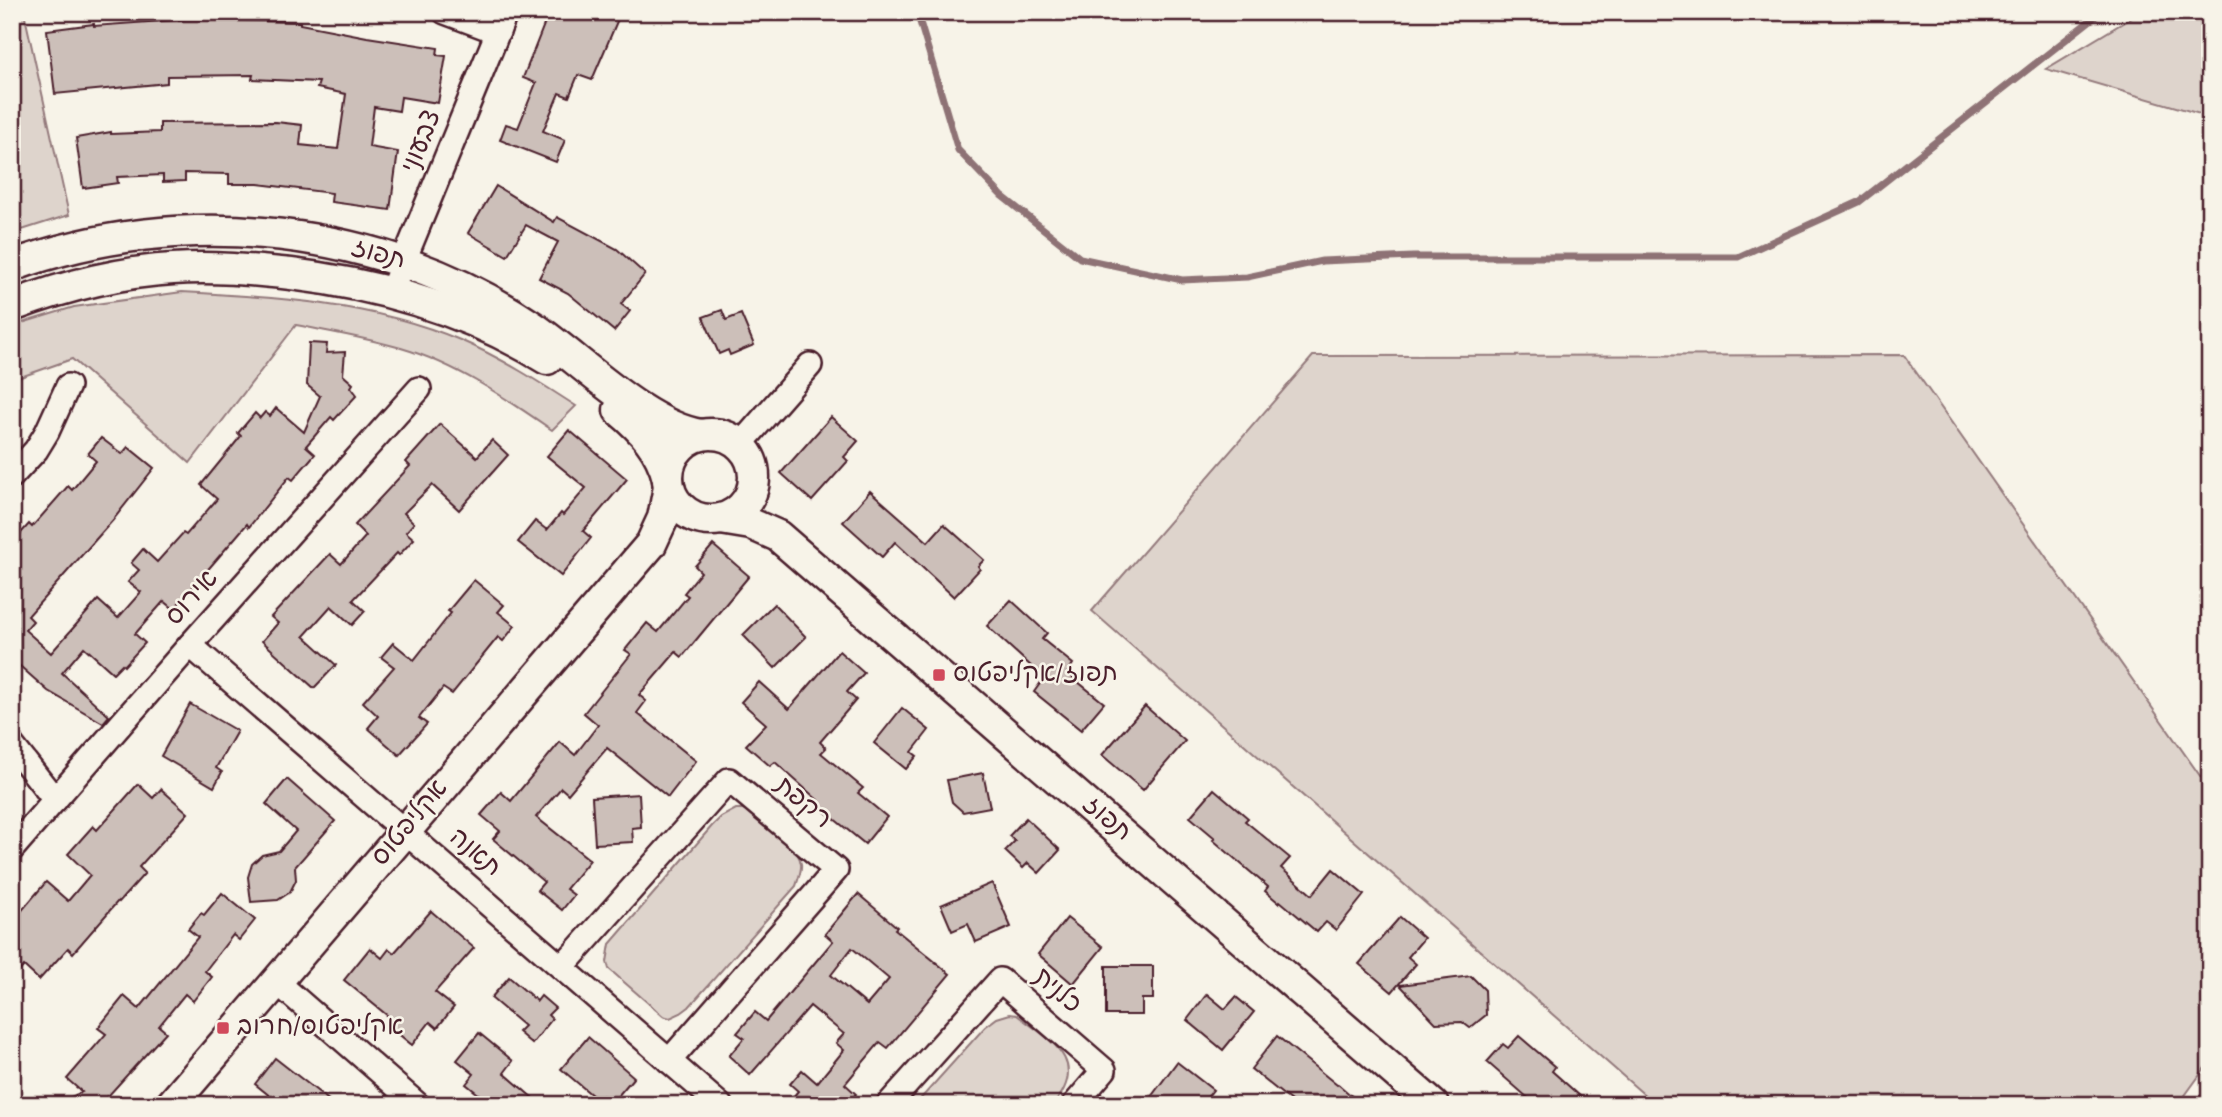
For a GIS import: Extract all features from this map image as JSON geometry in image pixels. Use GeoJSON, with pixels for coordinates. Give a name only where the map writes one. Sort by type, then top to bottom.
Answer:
{"type":"FeatureCollection","features":[{"type":"Feature","properties":{"kind":"street"},"geometry":{"type":"LineString","coordinates":[[444,12],[502,22]]}},
{"type":"Feature","properties":{"kind":"street","name":"צבעוני"},"geometry":{"type":"LineString","coordinates":[[391,292],[502,22]]}},
{"type":"Feature","properties":{"kind":"street","name":"תפוז"},"geometry":{"type":"LineString","coordinates":[[12,266],[70,248],[119,238],[218,230],[268,234],[374,253],[449,279],[489,300],[542,334],[639,409],[672,427],[701,435]]}},
{"type":"Feature","properties":{"kind":"street","name":"תפוז"},"geometry":{"type":"LineString","coordinates":[[12,306],[79,285],[172,269],[265,271],[334,279],[391,292],[486,326],[566,370],[640,428],[659,455],[668,483]]}},
{"type":"Feature","properties":{"kind":"street"},"geometry":{"type":"LineString","coordinates":[[740,445],[810,365]]}},
{"type":"Feature","properties":{"kind":"street"},"geometry":{"type":"LineString","coordinates":[[12,476],[36,450],[68,386]]}},
{"type":"Feature","properties":{"kind":"street","name":"אירוס"},"geometry":{"type":"LineString","coordinates":[[12,849],[419,389]]}},
{"type":"Feature","properties":{"kind":"street"},"geometry":{"type":"LineString","coordinates":[[717,434],[740,445],[750,459],[754,481],[743,506],[729,517],[717,520],[704,520],[688,515],[676,503],[668,483],[668,470],[674,455],[685,442],[701,435],[717,434]]}},
{"type":"Feature","properties":{"kind":"street","name":"תפוז"},"geometry":{"type":"LineString","coordinates":[[754,481],[761,505],[778,536]]}},
{"type":"Feature","properties":{"kind":"street","name":"אקליפטוס"},"geometry":{"type":"LineString","coordinates":[[171,1105],[651,544],[663,517],[668,483]]}},
{"type":"Feature","properties":{"kind":"street","name":"תפוז"},"geometry":{"type":"LineString","coordinates":[[717,520],[751,524],[778,536],[1433,1105]]}},
{"type":"Feature","properties":{"kind":"street","name":"אקליפטוס"},"geometry":{"type":"LineString","coordinates":[[651,544],[677,530],[717,520]]}},
{"type":"Feature","properties":{"kind":"street","name":"תאנה"},"geometry":{"type":"LineString","coordinates":[[190,645],[720,1105]]}},
{"type":"Feature","properties":{"kind":"street"},"geometry":{"type":"LineString","coordinates":[[12,745],[55,800]]}},
{"type":"Feature","properties":{"kind":"street","name":"רקפת"},"geometry":{"type":"LineString","coordinates":[[562,967],[729,779],[836,870],[669,1061]]}},
{"type":"Feature","properties":{"kind":"street","name":"כלנית"},"geometry":{"type":"LineString","coordinates":[[888,1105],[1000,980],[1104,1070],[1074,1105]]}},
{"type":"Feature","properties":{"kind":"street"},"geometry":{"type":"LineString","coordinates":[[277,982],[418,1105]]}},
{"type":"Feature","properties":{"kind":"shaded area"},"geometry":{"type":"Polygon","coordinates":[[[12,12],[24,12],[69,215],[22,230],[12,200],[12,12]]]}},
{"type":"Feature","properties":{"kind":"shaded area"},"geometry":{"type":"Polygon","coordinates":[[[2141,12],[2210,12],[2210,117],[2046,69],[2141,12]]]}},
{"type":"Feature","properties":{"kind":"shaded area"},"geometry":{"type":"Polygon","coordinates":[[[182,292],[323,304],[393,318],[476,347],[576,406],[552,430],[480,383],[441,363],[375,341],[296,325],[190,463],[72,359],[12,380],[12,326],[74,307],[182,292]]]}},
{"type":"Feature","properties":{"kind":"shaded area"},"geometry":{"type":"Polygon","coordinates":[[[1904,355],[2210,790],[2210,1061],[2178,1105],[1656,1105],[1092,611],[1313,356],[1904,355]]]}},
{"type":"Feature","properties":{"kind":"shaded area"},"geometry":{"type":"Polygon","coordinates":[[[736,809],[750,812],[788,841],[799,856],[801,867],[796,886],[689,1007],[670,1018],[663,1016],[609,969],[607,962],[610,944],[712,826],[721,817],[736,809]]]}},
{"type":"Feature","properties":{"kind":"shaded area"},"geometry":{"type":"Polygon","coordinates":[[[1017,1015],[1041,1033],[1061,1053],[1067,1064],[1068,1076],[1064,1090],[1053,1105],[915,1105],[985,1027],[997,1018],[1017,1015]]]}},
{"type":"Feature","properties":{"kind":"building"},"geometry":{"type":"Polygon","coordinates":[[[549,12],[621,12],[592,80],[578,75],[569,97],[559,93],[543,131],[565,140],[556,162],[500,140],[506,124],[518,128],[536,83],[523,78],[549,12]]]}},
{"type":"Feature","properties":{"kind":"building"},"geometry":{"type":"Polygon","coordinates":[[[190,19],[300,22],[367,37],[438,48],[437,55],[446,56],[438,103],[401,97],[399,111],[374,107],[369,147],[398,152],[390,210],[331,202],[332,193],[258,184],[229,184],[229,174],[185,173],[185,181],[163,182],[163,175],[117,177],[118,183],[83,188],[76,138],[111,132],[160,132],[160,123],[276,122],[302,125],[300,145],[338,149],[346,94],[317,88],[319,82],[252,79],[253,75],[167,76],[167,83],[55,94],[47,30],[94,24],[190,19]]]}},
{"type":"Feature","properties":{"kind":"building"},"geometry":{"type":"Polygon","coordinates":[[[496,186],[554,222],[557,217],[617,249],[645,274],[621,304],[630,311],[614,331],[568,293],[539,278],[558,242],[526,225],[507,256],[468,233],[496,186]]]}},
{"type":"Feature","properties":{"kind":"building"},"geometry":{"type":"Polygon","coordinates":[[[722,310],[726,320],[741,314],[754,345],[730,355],[728,350],[719,354],[703,317],[722,310]]]}},
{"type":"Feature","properties":{"kind":"building"},"geometry":{"type":"Polygon","coordinates":[[[309,343],[327,344],[326,353],[345,352],[343,375],[353,384],[351,387],[357,395],[334,420],[331,417],[306,446],[315,454],[293,480],[289,477],[249,527],[247,524],[174,609],[164,601],[135,634],[145,643],[124,666],[122,664],[113,673],[84,647],[62,673],[109,716],[103,723],[48,691],[12,659],[12,543],[29,524],[32,527],[68,486],[72,490],[96,461],[88,454],[101,438],[122,454],[128,447],[154,468],[113,520],[28,616],[33,621],[25,630],[51,653],[98,600],[118,618],[141,592],[128,582],[139,570],[131,563],[143,549],[157,562],[183,533],[186,535],[217,499],[201,485],[241,436],[238,433],[255,413],[260,418],[265,412],[270,416],[276,408],[304,432],[320,396],[307,385],[309,343]]]}},
{"type":"Feature","properties":{"kind":"building"},"geometry":{"type":"Polygon","coordinates":[[[831,417],[858,441],[844,457],[848,461],[812,501],[781,473],[831,417]]]}},
{"type":"Feature","properties":{"kind":"building"},"geometry":{"type":"Polygon","coordinates":[[[440,424],[477,457],[492,440],[508,455],[459,510],[432,485],[404,513],[414,523],[406,532],[414,539],[399,555],[397,553],[353,600],[365,611],[352,625],[331,606],[304,636],[336,665],[314,688],[262,641],[278,623],[271,617],[330,554],[341,564],[366,536],[355,525],[410,466],[406,462],[440,424]]]}},
{"type":"Feature","properties":{"kind":"building"},"geometry":{"type":"Polygon","coordinates":[[[569,430],[627,479],[583,531],[591,538],[561,576],[518,542],[535,521],[547,530],[586,488],[547,456],[569,430]]]}},
{"type":"Feature","properties":{"kind":"building"},"geometry":{"type":"Polygon","coordinates":[[[870,491],[928,542],[944,524],[984,560],[978,566],[980,569],[954,597],[895,542],[882,557],[843,522],[870,491]]]}},
{"type":"Feature","properties":{"kind":"building"},"geometry":{"type":"Polygon","coordinates":[[[713,545],[749,576],[682,657],[676,652],[639,695],[646,701],[637,713],[696,761],[668,797],[607,748],[568,794],[561,788],[536,817],[590,860],[566,889],[574,895],[562,910],[537,890],[544,882],[493,839],[500,831],[481,815],[501,792],[511,801],[560,742],[575,755],[598,725],[584,713],[631,654],[625,650],[647,623],[658,632],[688,596],[684,593],[701,572],[695,566],[713,545]]]}},
{"type":"Feature","properties":{"kind":"building"},"geometry":{"type":"Polygon","coordinates":[[[474,580],[504,605],[498,612],[515,626],[503,641],[498,637],[452,694],[443,688],[419,718],[427,724],[399,755],[368,728],[378,716],[363,702],[394,667],[381,657],[393,643],[414,660],[451,613],[448,611],[474,580]]]}},
{"type":"Feature","properties":{"kind":"building"},"geometry":{"type":"Polygon","coordinates":[[[1011,600],[1047,633],[1042,639],[1073,664],[1067,673],[1104,703],[1081,730],[1034,692],[1044,678],[987,626],[1011,600]]]}},
{"type":"Feature","properties":{"kind":"building"},"geometry":{"type":"Polygon","coordinates":[[[774,604],[806,637],[775,668],[743,635],[774,604]]]}},
{"type":"Feature","properties":{"kind":"building"},"geometry":{"type":"Polygon","coordinates":[[[839,651],[864,673],[847,692],[856,700],[820,742],[826,748],[821,753],[863,788],[858,793],[887,817],[865,844],[817,805],[820,802],[775,762],[770,766],[746,745],[766,724],[741,702],[759,682],[789,709],[839,651]]]}},
{"type":"Feature","properties":{"kind":"building"},"geometry":{"type":"Polygon","coordinates":[[[190,704],[237,731],[216,768],[222,772],[214,787],[161,756],[190,704]]]}},
{"type":"Feature","properties":{"kind":"building"},"geometry":{"type":"Polygon","coordinates":[[[1145,706],[1185,741],[1143,790],[1102,755],[1145,706]]]}},
{"type":"Feature","properties":{"kind":"building"},"geometry":{"type":"Polygon","coordinates":[[[902,708],[929,730],[912,752],[917,756],[906,769],[874,743],[902,708]]]}},
{"type":"Feature","properties":{"kind":"building"},"geometry":{"type":"Polygon","coordinates":[[[983,773],[990,807],[963,812],[952,802],[947,780],[983,773]]]}},
{"type":"Feature","properties":{"kind":"building"},"geometry":{"type":"Polygon","coordinates":[[[287,779],[335,821],[295,867],[296,880],[290,892],[278,900],[251,902],[248,877],[252,864],[262,855],[279,851],[296,831],[266,804],[287,779]]]}},
{"type":"Feature","properties":{"kind":"building"},"geometry":{"type":"Polygon","coordinates":[[[138,784],[153,798],[161,789],[188,813],[139,867],[145,873],[73,953],[68,948],[39,980],[24,966],[12,979],[12,922],[46,882],[68,901],[90,875],[68,854],[93,826],[97,830],[138,784]]]}},
{"type":"Feature","properties":{"kind":"building"},"geometry":{"type":"Polygon","coordinates":[[[1214,789],[1248,818],[1245,821],[1290,858],[1281,868],[1312,895],[1333,869],[1364,895],[1336,930],[1326,922],[1317,932],[1280,901],[1279,903],[1265,891],[1268,887],[1190,817],[1214,789]]]}},
{"type":"Feature","properties":{"kind":"building"},"geometry":{"type":"Polygon","coordinates":[[[639,794],[641,827],[632,828],[633,842],[595,844],[592,797],[639,794]]]}},
{"type":"Feature","properties":{"kind":"building"},"geometry":{"type":"Polygon","coordinates":[[[1026,818],[1060,850],[1039,873],[1028,863],[1023,868],[1005,851],[1015,841],[1009,836],[1026,818]]]}},
{"type":"Feature","properties":{"kind":"building"},"geometry":{"type":"Polygon","coordinates":[[[992,883],[1011,927],[976,942],[968,924],[952,931],[941,905],[992,883]]]}},
{"type":"Feature","properties":{"kind":"building"},"geometry":{"type":"Polygon","coordinates":[[[222,893],[255,920],[239,940],[233,935],[205,971],[212,977],[193,1001],[185,994],[159,1026],[166,1032],[100,1105],[54,1105],[82,1092],[67,1079],[106,1034],[98,1028],[124,996],[139,1009],[198,937],[188,929],[222,893]]]}},
{"type":"Feature","properties":{"kind":"building"},"geometry":{"type":"Polygon","coordinates":[[[858,894],[897,927],[895,929],[950,974],[888,1048],[880,1042],[845,1084],[856,1094],[846,1105],[786,1105],[798,1091],[790,1084],[802,1070],[817,1083],[844,1050],[836,1043],[844,1034],[810,1006],[750,1075],[729,1056],[744,1038],[737,1033],[755,1012],[766,1021],[833,941],[825,934],[858,894]],[[852,948],[831,975],[867,1005],[889,979],[852,948]]]}},
{"type":"Feature","properties":{"kind":"building"},"geometry":{"type":"Polygon","coordinates":[[[431,911],[474,948],[435,992],[454,1007],[437,1028],[430,1022],[412,1045],[390,1027],[394,1021],[344,980],[370,948],[382,958],[389,949],[394,953],[431,911]]]}},
{"type":"Feature","properties":{"kind":"building"},"geometry":{"type":"Polygon","coordinates":[[[1400,917],[1424,938],[1408,957],[1416,964],[1392,992],[1359,964],[1400,917]]]}},
{"type":"Feature","properties":{"kind":"building"},"geometry":{"type":"Polygon","coordinates":[[[1067,918],[1103,947],[1073,984],[1038,954],[1067,918]]]}},
{"type":"Feature","properties":{"kind":"building"},"geometry":{"type":"Polygon","coordinates":[[[1106,966],[1153,966],[1153,999],[1142,999],[1142,1015],[1106,1015],[1106,966]]]}},
{"type":"Feature","properties":{"kind":"building"},"geometry":{"type":"Polygon","coordinates":[[[1471,976],[1485,990],[1486,1015],[1470,1028],[1462,1022],[1436,1023],[1400,985],[1471,976]]]}},
{"type":"Feature","properties":{"kind":"building"},"geometry":{"type":"Polygon","coordinates":[[[509,977],[537,1001],[541,996],[555,1008],[548,1015],[552,1019],[532,1044],[518,1032],[524,1026],[491,998],[509,977]]]}},
{"type":"Feature","properties":{"kind":"building"},"geometry":{"type":"Polygon","coordinates":[[[1207,994],[1225,1009],[1236,997],[1254,1012],[1223,1050],[1187,1020],[1207,994]]]}},
{"type":"Feature","properties":{"kind":"building"},"geometry":{"type":"Polygon","coordinates":[[[479,1033],[513,1061],[504,1073],[541,1105],[492,1105],[466,1084],[474,1074],[457,1060],[479,1033]]]}},
{"type":"Feature","properties":{"kind":"building"},"geometry":{"type":"Polygon","coordinates":[[[1277,1036],[1362,1105],[1296,1105],[1251,1069],[1277,1036]]]}},
{"type":"Feature","properties":{"kind":"building"},"geometry":{"type":"Polygon","coordinates":[[[1519,1036],[1555,1067],[1552,1071],[1590,1105],[1536,1105],[1487,1062],[1503,1044],[1508,1048],[1519,1036]]]}},
{"type":"Feature","properties":{"kind":"building"},"geometry":{"type":"Polygon","coordinates":[[[588,1037],[634,1077],[612,1103],[603,1096],[599,1101],[561,1069],[588,1037]]]}},
{"type":"Feature","properties":{"kind":"building"},"geometry":{"type":"Polygon","coordinates":[[[275,1058],[335,1105],[281,1105],[255,1084],[275,1058]]]}},
{"type":"Feature","properties":{"kind":"building"},"geometry":{"type":"Polygon","coordinates":[[[1177,1062],[1213,1090],[1201,1105],[1145,1105],[1177,1062]]]}},
{"type":"Feature","properties":{"kind":"waterway"},"geometry":{"type":"LineString","coordinates":[[917,12],[958,150],[1002,196],[1080,258],[1182,280],[1247,277],[1322,261],[1413,257],[1738,257],[1859,202],[2101,12]]}},
{"type":"Feature","properties":{"kind":"place","name":"תפוז/אקליפטוס"},"geometry":{"type":"Point","coordinates":[939,675]}},
{"type":"Feature","properties":{"kind":"place","name":"אקליפטוס/חרוב"},"geometry":{"type":"Point","coordinates":[223,1028]}}]}
